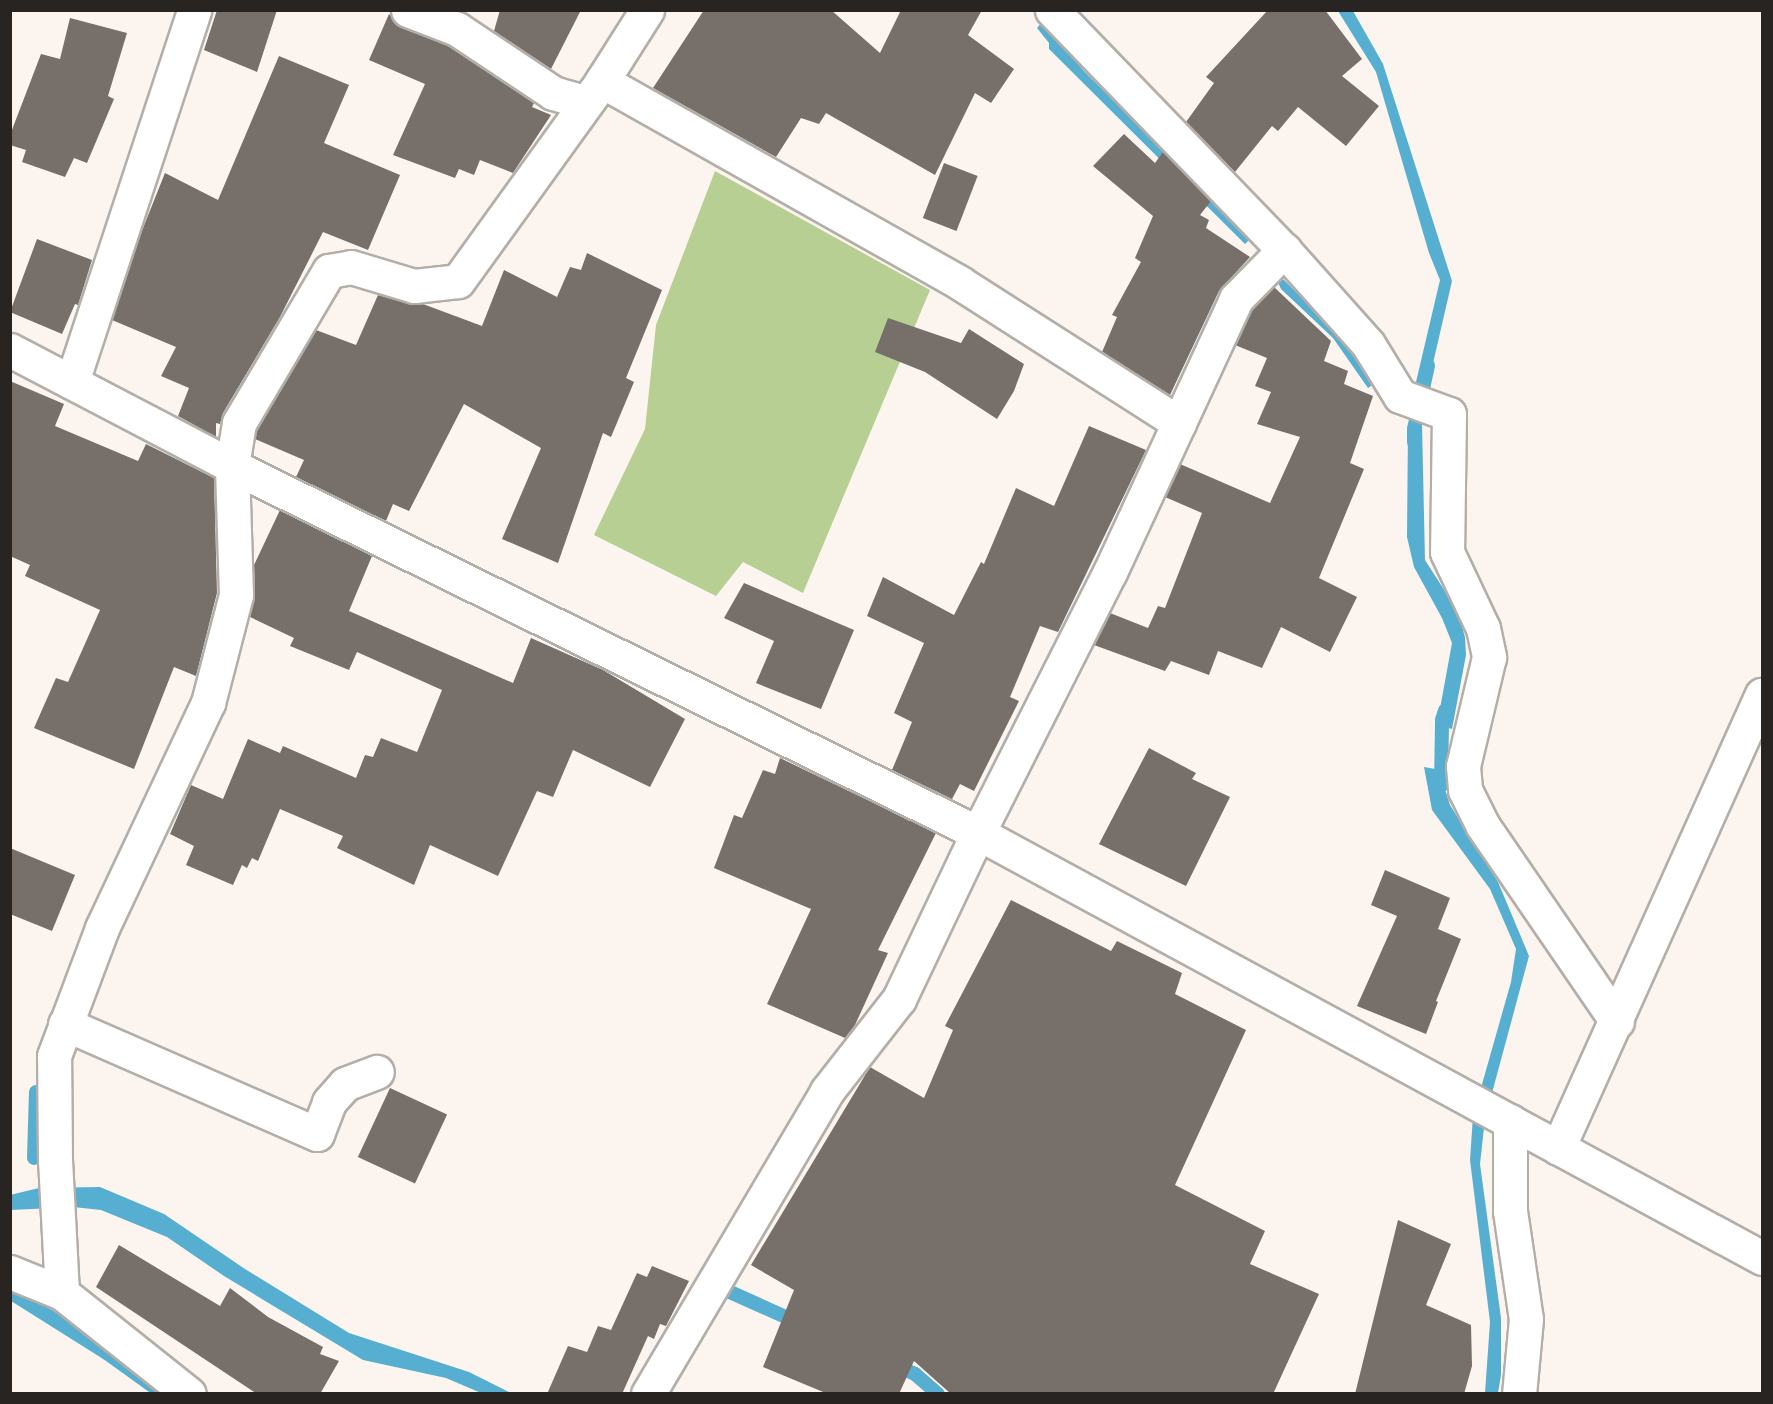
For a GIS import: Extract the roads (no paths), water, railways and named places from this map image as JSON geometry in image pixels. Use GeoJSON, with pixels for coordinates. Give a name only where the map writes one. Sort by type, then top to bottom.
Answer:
{"type":"FeatureCollection","features":[{"type":"Feature","properties":{"kind":"street"},"geometry":{"type":"LineString","coordinates":[[72,382],[194,10]]}},
{"type":"Feature","properties":{"kind":"street"},"geometry":{"type":"LineString","coordinates":[[408,10],[457,29],[553,93],[593,91],[960,283],[1179,423]]}},
{"type":"Feature","properties":{"kind":"street"},"geometry":{"type":"LineString","coordinates":[[62,1293],[55,1161],[54,1056],[102,928],[208,703],[236,595],[232,466],[239,423],[329,272],[351,267],[414,286],[458,281],[593,91],[647,10]]}},
{"type":"Feature","properties":{"kind":"street"},"geometry":{"type":"LineString","coordinates":[[1052,10],[1284,250],[1368,344],[1400,396],[1449,414],[1447,552],[1483,628],[1489,657],[1463,765],[1466,790],[1483,826],[1617,1022]]}},
{"type":"Feature","properties":{"kind":"street"},"geometry":{"type":"LineString","coordinates":[[648,1394],[827,1091],[899,999],[978,833],[1110,572],[1236,299],[1284,250]]}},
{"type":"Feature","properties":{"kind":"street"},"geometry":{"type":"LineString","coordinates":[[10,350],[232,466],[978,833],[1762,1258]]}},
{"type":"Feature","properties":{"kind":"street"},"geometry":{"type":"LineString","coordinates":[[1558,1148],[1617,1022],[1762,695]]}},
{"type":"Feature","properties":{"kind":"street"},"geometry":{"type":"LineString","coordinates":[[65,1024],[316,1134],[329,1102],[345,1084],[377,1072]]}},
{"type":"Feature","properties":{"kind":"street"},"geometry":{"type":"LineString","coordinates":[[1510,1121],[1510,1211],[1526,1319],[1519,1394]]}},
{"type":"Feature","properties":{"kind":"street"},"geometry":{"type":"LineString","coordinates":[[10,1272],[62,1293],[189,1394]]}},
{"type":"Feature","properties":{"kind":"water"},"geometry":{"type":"Polygon","coordinates":[[[1338,11],[1353,11],[1383,64],[1452,281],[1428,385],[1416,382],[1440,280],[1429,253],[1376,72],[1338,11]]]}},
{"type":"Feature","properties":{"kind":"water"},"geometry":{"type":"Polygon","coordinates":[[[1044,20],[1075,51],[1082,69],[1251,238],[1245,244],[1049,49],[1049,43],[1037,28],[1044,20]]]}},
{"type":"Feature","properties":{"kind":"water"},"geometry":{"type":"Polygon","coordinates":[[[1275,276],[1284,280],[1338,333],[1375,383],[1368,388],[1333,338],[1281,289],[1275,276]]]}},
{"type":"Feature","properties":{"kind":"water"},"geometry":{"type":"Polygon","coordinates":[[[1408,424],[1422,424],[1425,560],[1457,610],[1465,637],[1466,655],[1452,729],[1437,725],[1452,643],[1442,618],[1414,567],[1407,537],[1408,424]]]}},
{"type":"Feature","properties":{"kind":"water"},"geometry":{"type":"Polygon","coordinates":[[[1424,767],[1447,771],[1445,789],[1450,805],[1498,882],[1529,956],[1485,1119],[1480,1164],[1501,1318],[1501,1375],[1498,1393],[1485,1393],[1490,1322],[1470,1160],[1473,1116],[1511,982],[1516,949],[1490,889],[1432,810],[1424,767]]]}},
{"type":"Feature","properties":{"kind":"water"},"geometry":{"type":"Polygon","coordinates":[[[100,1187],[164,1214],[245,1269],[349,1333],[469,1372],[511,1393],[481,1393],[446,1378],[363,1360],[224,1276],[167,1237],[101,1210],[73,1207],[11,1210],[10,1195],[39,1188],[100,1187]]]}},
{"type":"Feature","properties":{"kind":"waterway"},"geometry":{"type":"LineString","coordinates":[[1414,442],[1414,429],[1428,366]]}},
{"type":"Feature","properties":{"kind":"waterway"},"geometry":{"type":"LineString","coordinates":[[1441,786],[1442,720],[1445,710]]}},
{"type":"Feature","properties":{"kind":"waterway"},"geometry":{"type":"LineString","coordinates":[[34,1158],[36,1092]]}},
{"type":"Feature","properties":{"kind":"waterway"},"geometry":{"type":"LineString","coordinates":[[10,1292],[107,1353],[157,1389]]}},
{"type":"Feature","properties":{"kind":"waterway"},"geometry":{"type":"LineString","coordinates":[[730,1292],[799,1323]]}},
{"type":"Feature","properties":{"kind":"waterway"},"geometry":{"type":"LineString","coordinates":[[894,1365],[915,1374],[938,1394]]}}]}
